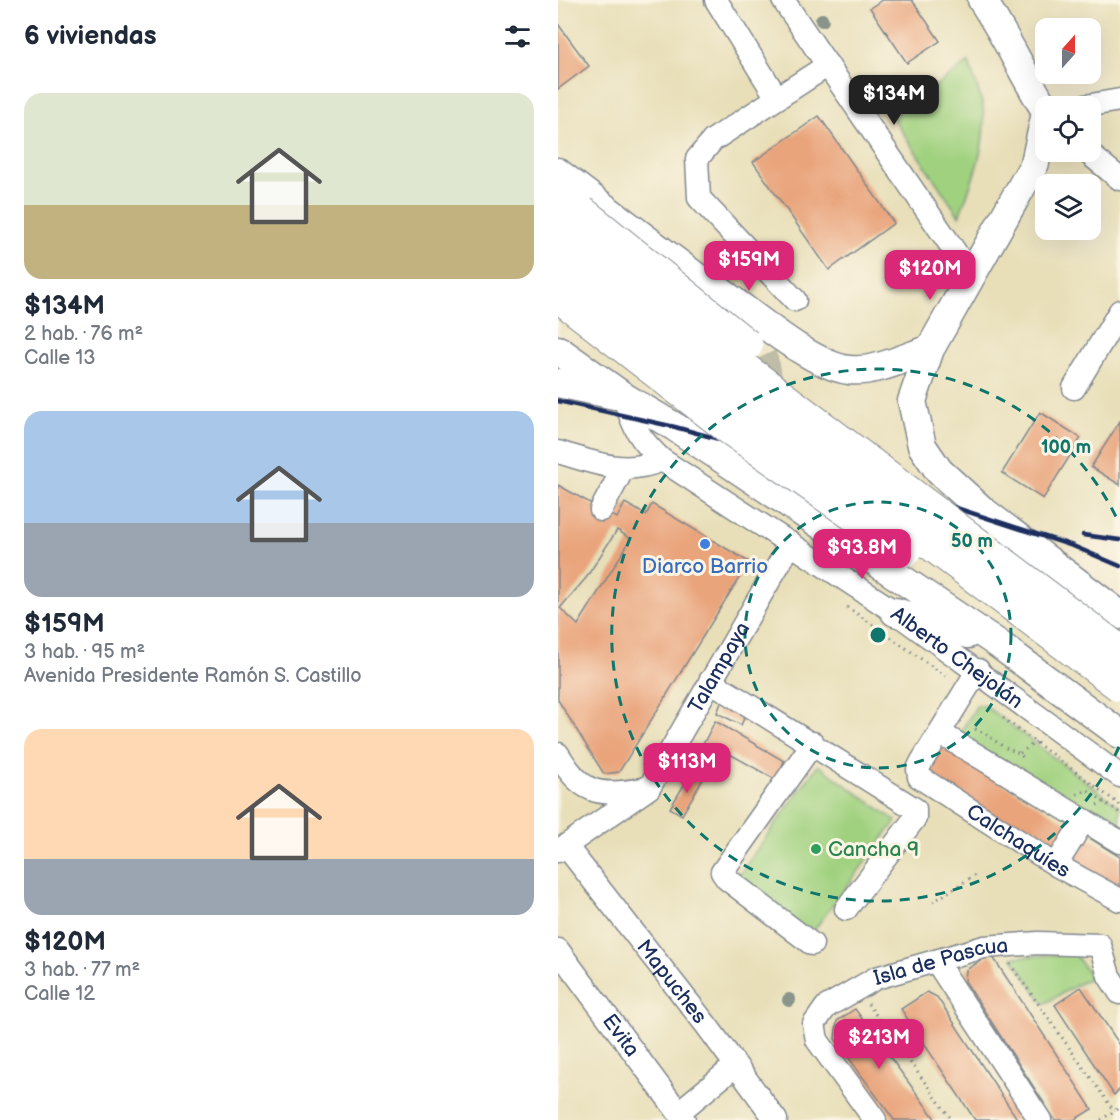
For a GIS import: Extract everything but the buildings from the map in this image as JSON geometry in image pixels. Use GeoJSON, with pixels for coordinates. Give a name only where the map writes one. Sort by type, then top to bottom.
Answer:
{"type":"FeatureCollection","features":[{"type":"Feature","properties":{"kind":"highway"},"geometry":{"type":"LineString","coordinates":[[566,212],[919,501],[1120,652]]}},
{"type":"Feature","properties":{"kind":"highway"},"geometry":{"type":"LineString","coordinates":[[558,264],[1120,685]]}},
{"type":"Feature","properties":{"kind":"highway"},"geometry":{"type":"LineString","coordinates":[[558,295],[729,427],[811,486],[914,556],[1078,653]]}},
{"type":"Feature","properties":{"kind":"main road"},"geometry":{"type":"LineString","coordinates":[[982,0],[1007,37],[1038,96]]}},
{"type":"Feature","properties":{"kind":"main road"},"geometry":{"type":"LineString","coordinates":[[1035,162],[930,349],[912,401],[922,446],[939,471],[983,511],[1120,615]]}},
{"type":"Feature","properties":{"kind":"main road"},"geometry":{"type":"LineString","coordinates":[[720,291],[812,356],[829,365],[850,370],[869,369],[930,349]]}},
{"type":"Feature","properties":{"kind":"main road"},"geometry":{"type":"LineString","coordinates":[[720,291],[738,319]]}},
{"type":"Feature","properties":{"kind":"main road"},"geometry":{"type":"LineString","coordinates":[[559,349],[624,397],[675,427],[996,643],[1120,734]]}},
{"type":"Feature","properties":{"kind":"main road"},"geometry":{"type":"LineString","coordinates":[[558,383],[624,397],[691,405]]}},
{"type":"Feature","properties":{"kind":"main road"},"geometry":{"type":"LineString","coordinates":[[895,612],[996,643]]}},
{"type":"Feature","properties":{"kind":"street"},"geometry":{"type":"LineString","coordinates":[[716,0],[777,98]]}},
{"type":"Feature","properties":{"kind":"street"},"geometry":{"type":"LineString","coordinates":[[783,0],[971,274]]}},
{"type":"Feature","properties":{"kind":"street"},"geometry":{"type":"LineString","coordinates":[[795,300],[699,198],[697,159],[713,140],[828,65]]}},
{"type":"Feature","properties":{"kind":"street"},"geometry":{"type":"LineString","coordinates":[[1101,103],[1120,100]]}},
{"type":"Feature","properties":{"kind":"street"},"geometry":{"type":"LineString","coordinates":[[1101,113],[1120,118]]}},
{"type":"Feature","properties":{"kind":"street"},"geometry":{"type":"LineString","coordinates":[[1101,157],[1120,164]]}},
{"type":"Feature","properties":{"kind":"street"},"geometry":{"type":"LineString","coordinates":[[1100,162],[1120,179]]}},
{"type":"Feature","properties":{"kind":"street"},"geometry":{"type":"LineString","coordinates":[[558,169],[720,291]]}},
{"type":"Feature","properties":{"kind":"street"},"geometry":{"type":"LineString","coordinates":[[1074,388],[1120,311]]}},
{"type":"Feature","properties":{"kind":"street","name":"Alberto Chejolán"},"geometry":{"type":"LineString","coordinates":[[624,397],[633,428],[662,460],[895,612],[978,670],[1120,776]]}},
{"type":"Feature","properties":{"kind":"street"},"geometry":{"type":"LineString","coordinates":[[558,452],[623,469],[642,468],[662,460]]}},
{"type":"Feature","properties":{"kind":"street"},"geometry":{"type":"LineString","coordinates":[[601,510],[623,469]]}},
{"type":"Feature","properties":{"kind":"street","name":"Talampaya"},"geometry":{"type":"LineString","coordinates":[[562,848],[649,788],[791,543]]}},
{"type":"Feature","properties":{"kind":"street"},"geometry":{"type":"LineString","coordinates":[[978,670],[940,733],[1120,842]]}},
{"type":"Feature","properties":{"kind":"street"},"geometry":{"type":"LineString","coordinates":[[710,681],[813,743],[915,809],[915,818],[846,909]]}},
{"type":"Feature","properties":{"kind":"street","name":"Calchaquíes"},"geometry":{"type":"LineString","coordinates":[[940,733],[918,769],[920,777],[1056,865],[1120,900]]}},
{"type":"Feature","properties":{"kind":"street"},"geometry":{"type":"LineString","coordinates":[[812,945],[727,879],[722,872],[813,743]]}},
{"type":"Feature","properties":{"kind":"street"},"geometry":{"type":"LineString","coordinates":[[558,754],[572,778],[589,789],[613,795],[649,788]]}},
{"type":"Feature","properties":{"kind":"street"},"geometry":{"type":"LineString","coordinates":[[1056,865],[1084,820]]}},
{"type":"Feature","properties":{"kind":"street","name":"Mapuches"},"geometry":{"type":"LineString","coordinates":[[562,848],[707,1026],[776,1120]]}},
{"type":"Feature","properties":{"kind":"street","name":"Isla de Pascua"},"geometry":{"type":"LineString","coordinates":[[875,1120],[817,1041],[814,1024],[826,1007],[876,978],[997,945],[1101,945],[1109,976],[1120,993]]}},
{"type":"Feature","properties":{"kind":"street","name":"Evita"},"geometry":{"type":"LineString","coordinates":[[558,950],[681,1116]]}},
{"type":"Feature","properties":{"kind":"street"},"geometry":{"type":"LineString","coordinates":[[936,961],[1040,1120]]}},
{"type":"Feature","properties":{"kind":"street"},"geometry":{"type":"LineString","coordinates":[[681,1116],[735,1066]]}},
{"type":"Feature","properties":{"kind":"path"},"geometry":{"type":"LineString","coordinates":[[1020,753],[1036,742]]}},
{"type":"Feature","properties":{"kind":"path"},"geometry":{"type":"LineString","coordinates":[[1077,794],[1088,790],[1104,802]]}},
{"type":"Feature","properties":{"kind":"path"},"geometry":{"type":"LineString","coordinates":[[933,902],[975,875]]}},
{"type":"Feature","properties":{"kind":"path"},"geometry":{"type":"LineString","coordinates":[[997,945],[1114,1111]]}},
{"type":"Feature","properties":{"kind":"path"},"geometry":{"type":"LineString","coordinates":[[857,988],[952,1120]]}},
{"type":"Feature","properties":{"kind":"path"},"geometry":{"type":"LineString","coordinates":[[1101,1120],[1120,1107]]}},
{"type":"Feature","properties":{"kind":"green space"},"geometry":{"type":"Polygon","coordinates":[[[969,62],[983,107],[984,121],[978,163],[959,216],[892,117],[969,62]]]}},
{"type":"Feature","properties":{"kind":"green space"},"geometry":{"type":"Polygon","coordinates":[[[977,705],[985,706],[1120,807],[1120,838],[958,736],[977,705]]]}},
{"type":"Feature","properties":{"kind":"green space","name":"Cancha 9"},"geometry":{"type":"Polygon","coordinates":[[[818,765],[896,821],[811,934],[737,877],[818,765]]]}},
{"type":"Feature","properties":{"kind":"green space"},"geometry":{"type":"Polygon","coordinates":[[[1075,954],[1091,977],[1044,1004],[1012,957],[1075,954]]]}},
{"type":"Feature","properties":{"kind":"tunnel"},"geometry":{"type":"LineString","coordinates":[[740,321],[764,359],[767,369],[764,389],[757,398]]}},
{"type":"Feature","properties":{"kind":"railway"},"geometry":{"type":"LineString","coordinates":[[558,401],[675,427],[889,486],[1073,546],[1120,566]]}},
{"type":"Feature","properties":{"kind":"railway"},"geometry":{"type":"LineString","coordinates":[[1083,535],[1120,540]]}},
{"type":"Feature","properties":{"kind":"place","name":"Diarco Barrio"},"geometry":{"type":"Point","coordinates":[705,544]}},
{"type":"Feature","properties":{"kind":"place","name":"Cancha 9"},"geometry":{"type":"Point","coordinates":[816,849]}}]}
